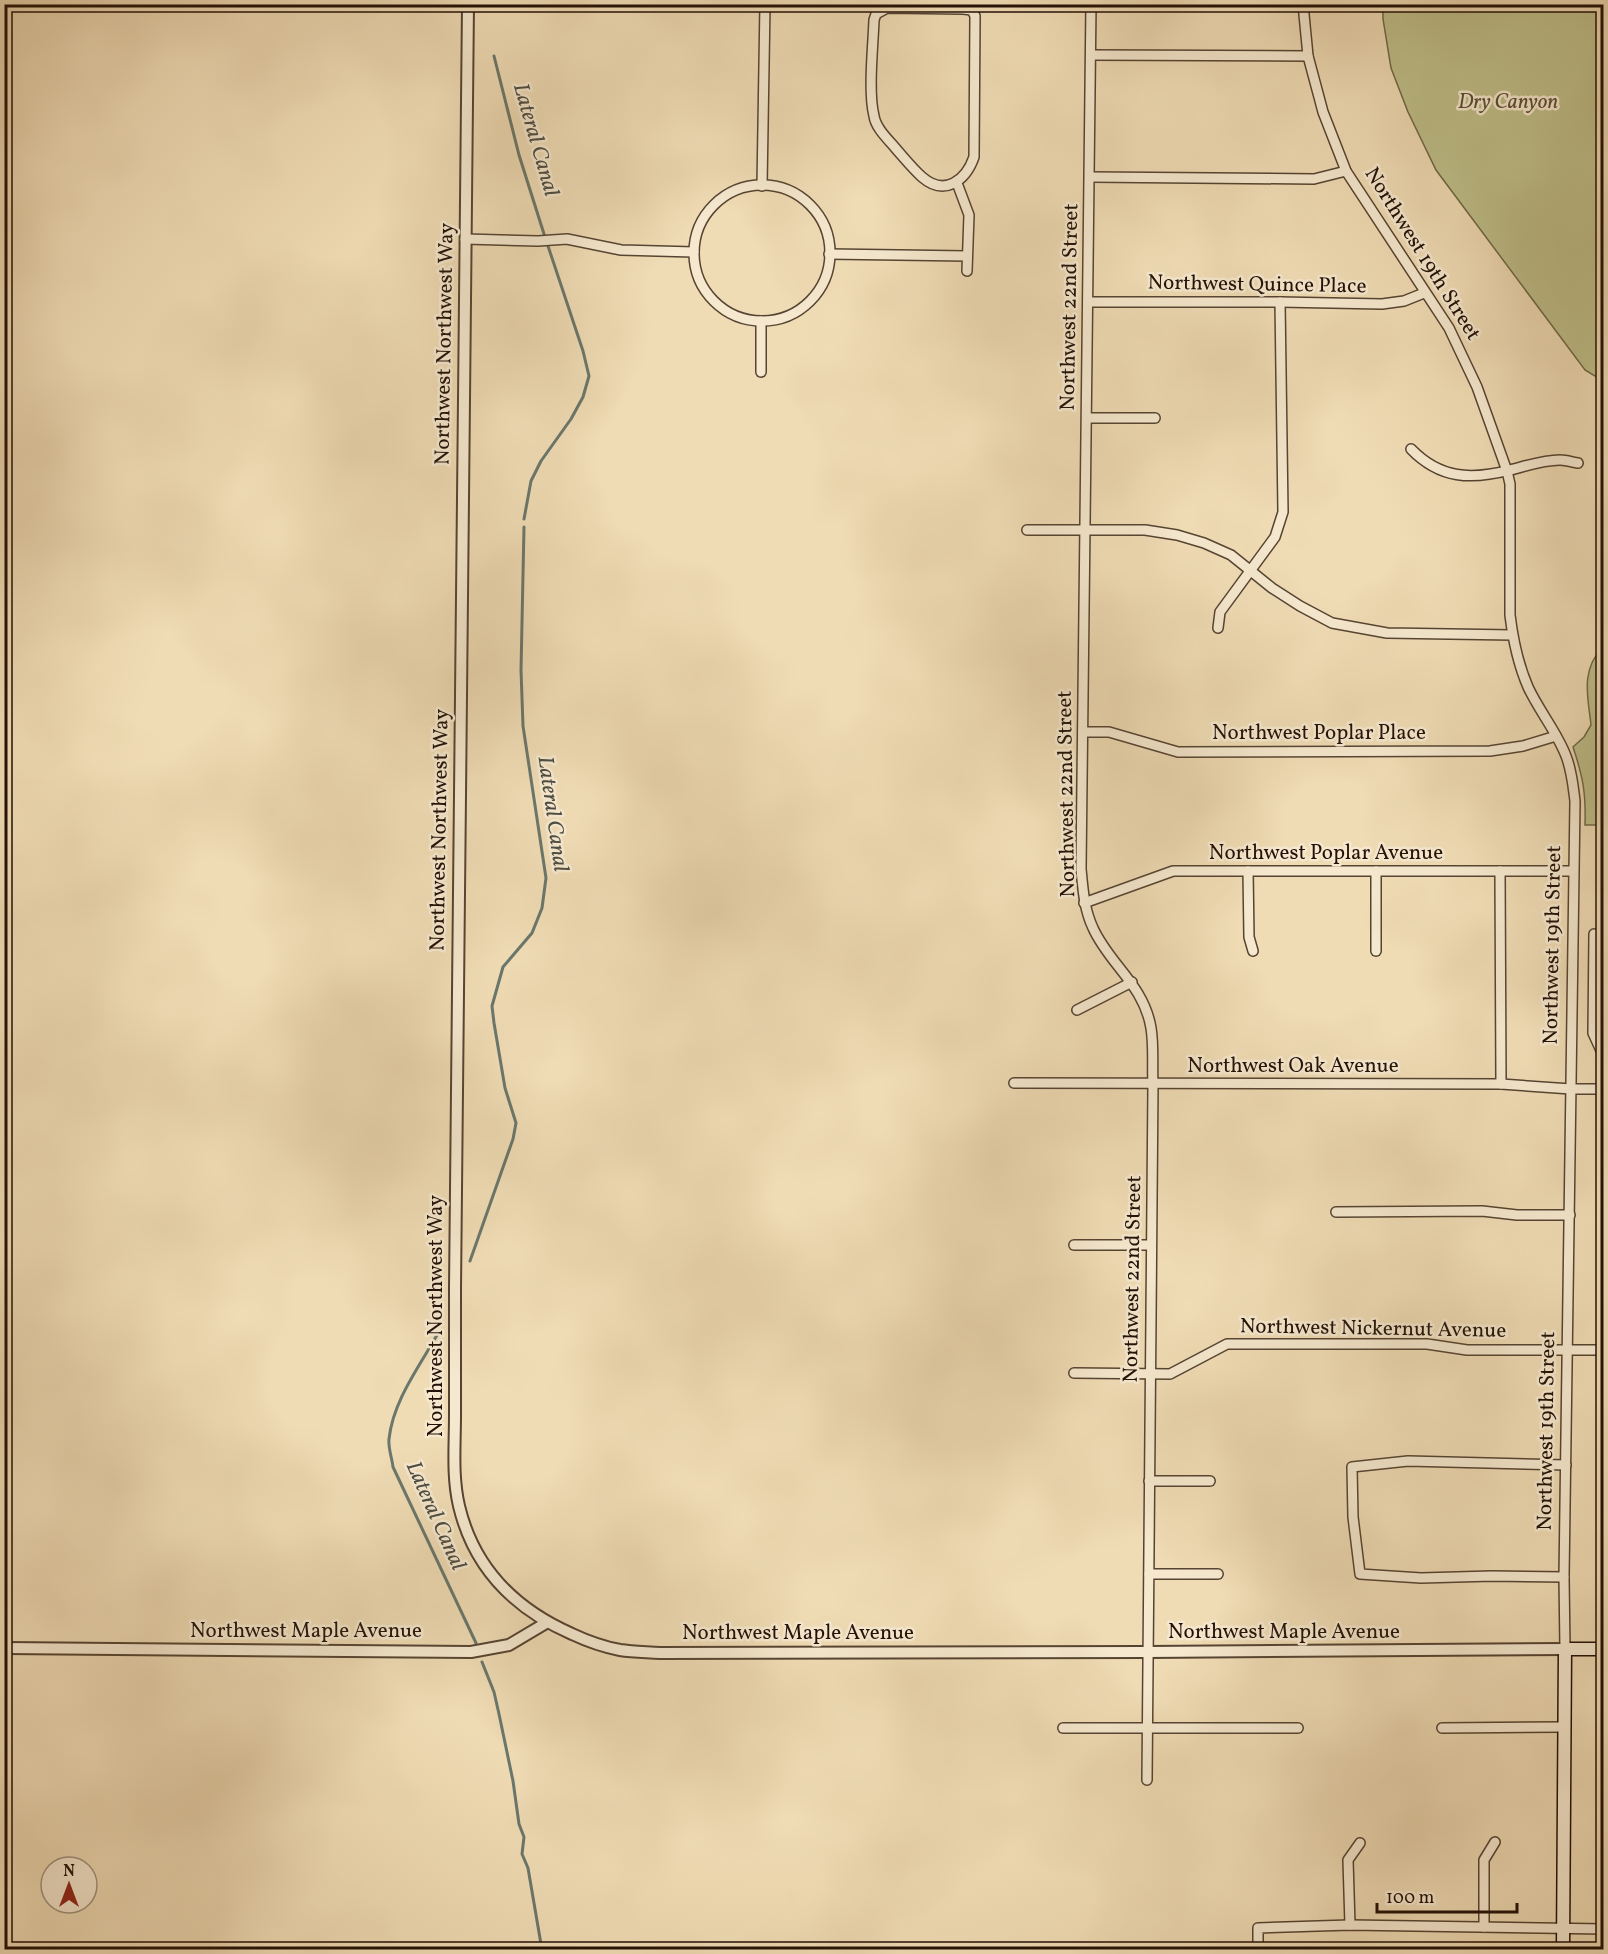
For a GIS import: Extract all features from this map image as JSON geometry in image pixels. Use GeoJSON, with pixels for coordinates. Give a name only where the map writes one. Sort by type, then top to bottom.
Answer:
{"type":"FeatureCollection","features":[{"type":"Feature","properties":{"kind":"main road","name":"Northwest Maple Avenue"},"geometry":{"type":"LineString","coordinates":[[1565,1649],[1604,1649]]}},
{"type":"Feature","properties":{"kind":"main road","name":"Northwest 19th Street"},"geometry":{"type":"LineString","coordinates":[[1563,1950],[1565,1649]]}},
{"type":"Feature","properties":{"kind":"street","name":"Northwest Northwest Way"},"geometry":{"type":"LineString","coordinates":[[468,4],[454,1476],[460,1507],[470,1537],[482,1561],[500,1586],[519,1604],[546,1623]]}},
{"type":"Feature","properties":{"kind":"street"},"geometry":{"type":"LineString","coordinates":[[762,186],[765,4]]}},
{"type":"Feature","properties":{"kind":"street","name":"Northwest 22nd Street"},"geometry":{"type":"LineString","coordinates":[[1091,4],[1081,869],[1084,903],[1094,929],[1132,982],[1151,1027],[1153,1084],[1147,1780]]}},
{"type":"Feature","properties":{"kind":"street","name":"Northwest 19th Street"},"geometry":{"type":"LineString","coordinates":[[1303,4],[1308,56],[1323,112],[1346,171],[1449,328],[1477,387],[1507,471],[1510,484],[1512,635],[1518,662],[1529,689],[1566,755],[1572,777],[1575,801],[1564,1577],[1565,1649]]}},
{"type":"Feature","properties":{"kind":"street"},"geometry":{"type":"LineString","coordinates":[[887,8],[963,9],[972,10],[975,16],[974,157],[969,171],[957,183],[945,186],[931,183],[922,177],[880,131],[874,118],[872,102],[874,20],[876,14],[881,10],[887,8]]}},
{"type":"Feature","properties":{"kind":"street"},"geometry":{"type":"LineString","coordinates":[[1091,55],[1308,56]]}},
{"type":"Feature","properties":{"kind":"street"},"geometry":{"type":"LineString","coordinates":[[1090,177],[1314,179],[1346,171]]}},
{"type":"Feature","properties":{"kind":"street"},"geometry":{"type":"LineString","coordinates":[[957,183],[969,215],[967,271]]}},
{"type":"Feature","properties":{"kind":"street"},"geometry":{"type":"LineString","coordinates":[[769,185],[789,191],[807,202],[820,218],[828,238],[829,254],[825,279],[814,297],[798,311],[776,320],[753,321],[730,314],[711,300],[699,280],[693,257],[694,252],[696,234],[706,213],[724,196],[745,187],[769,185]]}},
{"type":"Feature","properties":{"kind":"street"},"geometry":{"type":"LineString","coordinates":[[465,239],[538,241],[567,239],[621,250],[694,252]]}},
{"type":"Feature","properties":{"kind":"street"},"geometry":{"type":"LineString","coordinates":[[829,254],[967,256]]}},
{"type":"Feature","properties":{"kind":"street","name":"Northwest Quince Place"},"geometry":{"type":"LineString","coordinates":[[1088,302],[1382,304],[1404,301],[1424,293]]}},
{"type":"Feature","properties":{"kind":"street"},"geometry":{"type":"LineString","coordinates":[[1218,628],[1220,612],[1275,537],[1283,512],[1280,302]]}},
{"type":"Feature","properties":{"kind":"street"},"geometry":{"type":"LineString","coordinates":[[761,321],[761,372]]}},
{"type":"Feature","properties":{"kind":"street"},"geometry":{"type":"LineString","coordinates":[[1087,418],[1155,418]]}},
{"type":"Feature","properties":{"kind":"street"},"geometry":{"type":"LineString","coordinates":[[1411,448],[1421,459],[1440,470],[1459,476],[1507,471],[1538,462],[1560,460],[1578,463]]}},
{"type":"Feature","properties":{"kind":"street"},"geometry":{"type":"LineString","coordinates":[[1027,530],[1145,530],[1178,535],[1231,555],[1272,588],[1332,623],[1387,633],[1512,635]]}},
{"type":"Feature","properties":{"kind":"street","name":"Northwest Poplar Place"},"geometry":{"type":"LineString","coordinates":[[1083,732],[1109,732],[1178,752],[1490,751],[1523,746],[1556,736]]}},
{"type":"Feature","properties":{"kind":"street","name":"Northwest Poplar Avenue"},"geometry":{"type":"LineString","coordinates":[[1084,903],[1173,871],[1573,872]]}},
{"type":"Feature","properties":{"kind":"street"},"geometry":{"type":"LineString","coordinates":[[1248,871],[1249,938],[1253,951]]}},
{"type":"Feature","properties":{"kind":"street"},"geometry":{"type":"LineString","coordinates":[[1376,871],[1376,951]]}},
{"type":"Feature","properties":{"kind":"street"},"geometry":{"type":"LineString","coordinates":[[1500,871],[1501,1084]]}},
{"type":"Feature","properties":{"kind":"street"},"geometry":{"type":"LineString","coordinates":[[1594,934],[1593,1033],[1604,1057]]}},
{"type":"Feature","properties":{"kind":"street"},"geometry":{"type":"LineString","coordinates":[[1077,1010],[1132,982]]}},
{"type":"Feature","properties":{"kind":"street","name":"Northwest Oak Avenue"},"geometry":{"type":"LineString","coordinates":[[1014,1083],[1501,1084],[1604,1089]]}},
{"type":"Feature","properties":{"kind":"street"},"geometry":{"type":"LineString","coordinates":[[1336,1212],[1482,1212],[1517,1215],[1570,1215]]}},
{"type":"Feature","properties":{"kind":"street"},"geometry":{"type":"LineString","coordinates":[[1074,1245],[1151,1245]]}},
{"type":"Feature","properties":{"kind":"street","name":"Northwest Nickernut Avenue"},"geometry":{"type":"LineString","coordinates":[[1074,1373],[1170,1374],[1227,1344],[1427,1344],[1467,1350],[1604,1350]]}},
{"type":"Feature","properties":{"kind":"street"},"geometry":{"type":"LineString","coordinates":[[1564,1577],[1421,1578],[1360,1574],[1353,1517],[1352,1467],[1408,1461],[1566,1465]]}},
{"type":"Feature","properties":{"kind":"street"},"geometry":{"type":"LineString","coordinates":[[1149,1481],[1210,1481]]}},
{"type":"Feature","properties":{"kind":"street"},"geometry":{"type":"LineString","coordinates":[[1149,1574],[1218,1574]]}},
{"type":"Feature","properties":{"kind":"street","name":"Northwest Maple Avenue"},"geometry":{"type":"LineString","coordinates":[[4,1648],[471,1652],[509,1645],[546,1623],[583,1639],[618,1650],[660,1653],[1565,1649]]}},
{"type":"Feature","properties":{"kind":"street"},"geometry":{"type":"LineString","coordinates":[[1442,1728],[1563,1727]]}},
{"type":"Feature","properties":{"kind":"street"},"geometry":{"type":"LineString","coordinates":[[1063,1728],[1298,1728]]}},
{"type":"Feature","properties":{"kind":"street"},"geometry":{"type":"LineString","coordinates":[[1484,1927],[1484,1860],[1495,1842]]}},
{"type":"Feature","properties":{"kind":"street"},"geometry":{"type":"LineString","coordinates":[[1350,1925],[1348,1860],[1360,1843]]}},
{"type":"Feature","properties":{"kind":"street"},"geometry":{"type":"LineString","coordinates":[[1258,1950],[1258,1928],[1350,1925],[1604,1929]]}},
{"type":"Feature","properties":{"kind":"green space","name":"Dry Canyon"},"geometry":{"type":"Polygon","coordinates":[[[1383,5],[1603,5],[1603,381],[1585,370],[1436,170],[1408,112],[1391,68],[1383,5]]]}},
{"type":"Feature","properties":{"kind":"green space"},"geometry":{"type":"Polygon","coordinates":[[[1603,647],[1603,825],[1585,825],[1583,785],[1573,747],[1584,737],[1591,725],[1587,694],[1588,674],[1603,647]]]}},
{"type":"Feature","properties":{"kind":"waterway","name":"Lateral Canal"},"geometry":{"type":"LineString","coordinates":[[494,56],[519,155],[544,234]]}},
{"type":"Feature","properties":{"kind":"waterway","name":"Lateral Canal"},"geometry":{"type":"LineString","coordinates":[[524,519],[531,481],[541,461],[571,419],[583,397],[589,376],[548,246]]}},
{"type":"Feature","properties":{"kind":"waterway","name":"Lateral Canal"},"geometry":{"type":"LineString","coordinates":[[470,1261],[513,1139],[516,1123],[505,1088],[492,1006],[503,967],[532,933],[542,908],[546,878],[523,726],[521,670],[524,527]]}},
{"type":"Feature","properties":{"kind":"waterway","name":"Lateral Canal"},"geometry":{"type":"LineString","coordinates":[[437,1335],[401,1398],[391,1425],[389,1446],[393,1467],[476,1643]]}},
{"type":"Feature","properties":{"kind":"waterway","name":"Lateral Canal"},"geometry":{"type":"LineString","coordinates":[[482,1662],[494,1692],[513,1781],[519,1824],[524,1837],[522,1854],[528,1868],[542,1950]]}}]}
